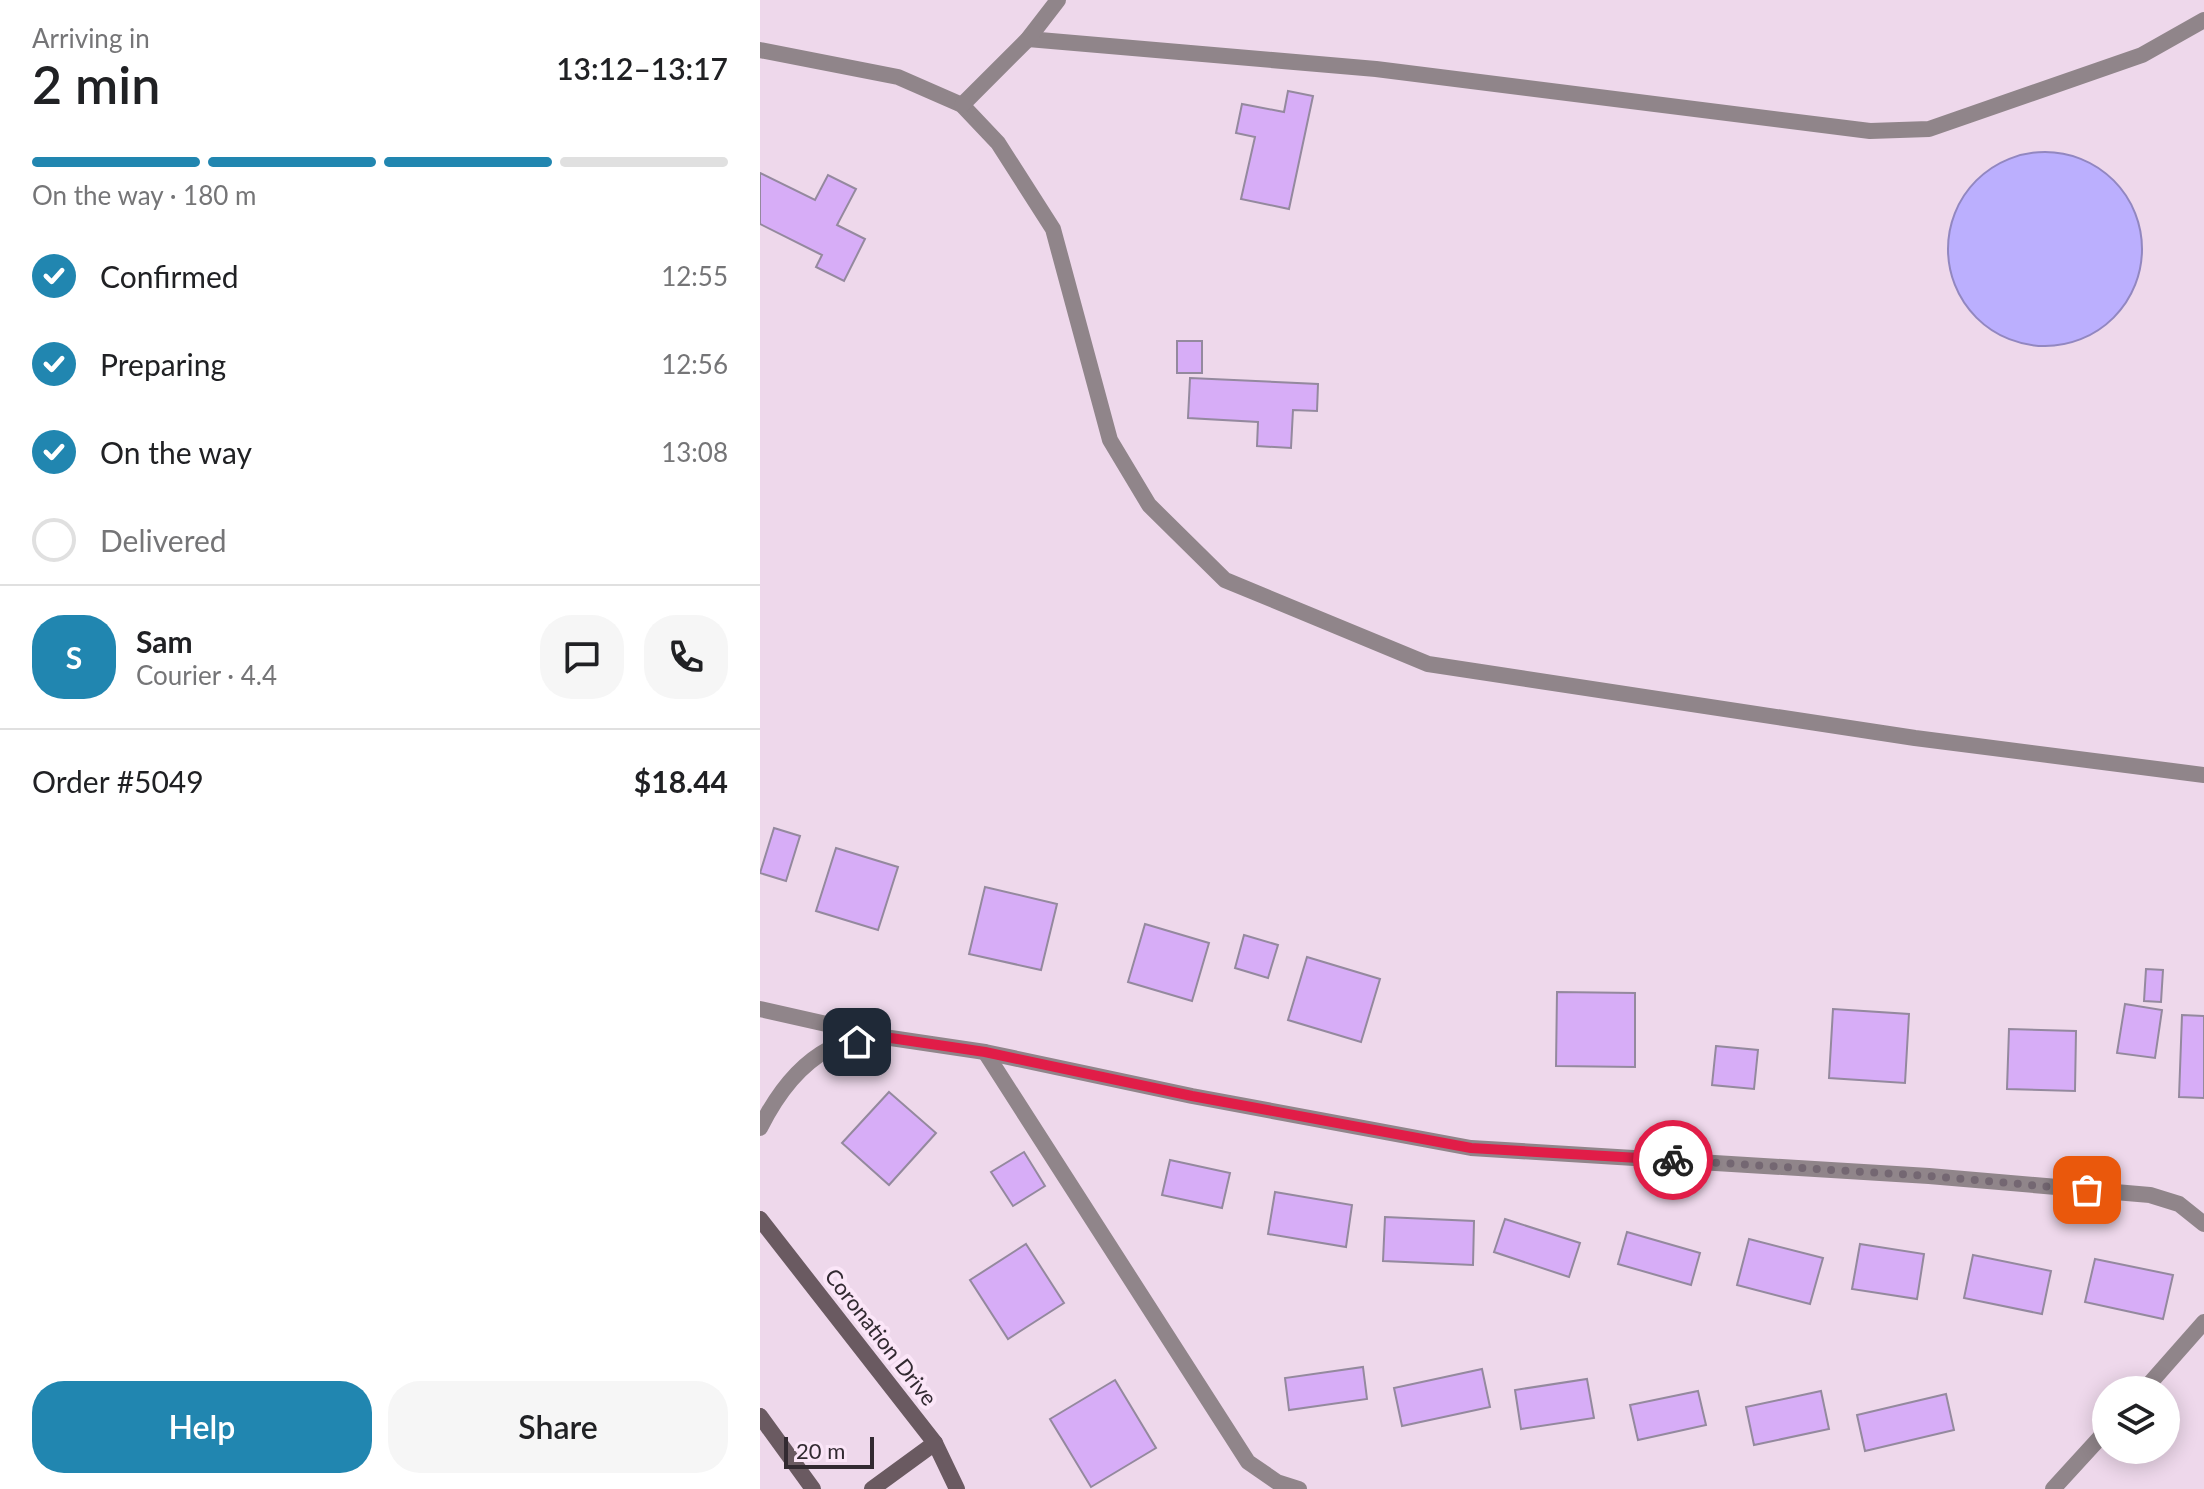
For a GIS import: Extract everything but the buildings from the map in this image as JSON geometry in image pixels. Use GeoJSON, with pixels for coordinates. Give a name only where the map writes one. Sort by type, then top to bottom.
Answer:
{"type":"FeatureCollection","features":[{"type":"Feature","properties":{"kind":"street"},"geometry":{"type":"LineString","coordinates":[[962,105],[1028,39],[1058,0]]}},
{"type":"Feature","properties":{"kind":"street"},"geometry":{"type":"LineString","coordinates":[[1028,39],[1376,69],[1870,131],[1929,129],[2142,55],[2204,20]]}},
{"type":"Feature","properties":{"kind":"street"},"geometry":{"type":"LineString","coordinates":[[760,50],[898,77],[962,105],[998,143],[1053,229],[1110,440],[1149,505],[1225,580],[1428,664],[1915,738],[2204,775]]}},
{"type":"Feature","properties":{"kind":"street"},"geometry":{"type":"LineString","coordinates":[[760,1009],[884,1037],[985,1052],[1192,1096],[1471,1148],[1929,1176],[2150,1195],[2179,1204],[2204,1224]]}},
{"type":"Feature","properties":{"kind":"street"},"geometry":{"type":"LineString","coordinates":[[760,1128],[795,1074],[819,1056],[831,1048],[884,1037]]}},
{"type":"Feature","properties":{"kind":"street"},"geometry":{"type":"LineString","coordinates":[[985,1052],[1248,1462],[1277,1482],[1299,1489]]}},
{"type":"Feature","properties":{"kind":"street","name":"Coronation Drive"},"geometry":{"type":"LineString","coordinates":[[760,1219],[935,1443],[957,1489]]}},
{"type":"Feature","properties":{"kind":"street"},"geometry":{"type":"LineString","coordinates":[[2156,1376],[2204,1322]]}},
{"type":"Feature","properties":{"kind":"street"},"geometry":{"type":"LineString","coordinates":[[760,1416],[813,1489]]}},
{"type":"Feature","properties":{"kind":"street"},"geometry":{"type":"LineString","coordinates":[[872,1489],[935,1443]]}},
{"type":"Feature","properties":{"kind":"street"},"geometry":{"type":"LineString","coordinates":[[2053,1489],[2092,1446]]}},
{"type":"Feature","properties":{"kind":"shaded area"},"geometry":{"type":"Polygon","coordinates":[[[2045,152],[2082,159],[2114,180],[2135,212],[2142,249],[2135,286],[2114,318],[2082,339],[2045,346],[2008,339],[1976,318],[1955,286],[1948,249],[1955,212],[1976,180],[2008,159],[2045,152]]]}},
{"type":"Feature","properties":{"kind":"way so far"},"geometry":{"type":"LineString","coordinates":[[1673,1160],[1929,1176],[2087,1190]]}},
{"type":"Feature","properties":{"kind":"route"},"geometry":{"type":"LineString","coordinates":[[857,1042],[884,1037],[985,1052],[1192,1096],[1471,1148],[1673,1160]]}}]}
